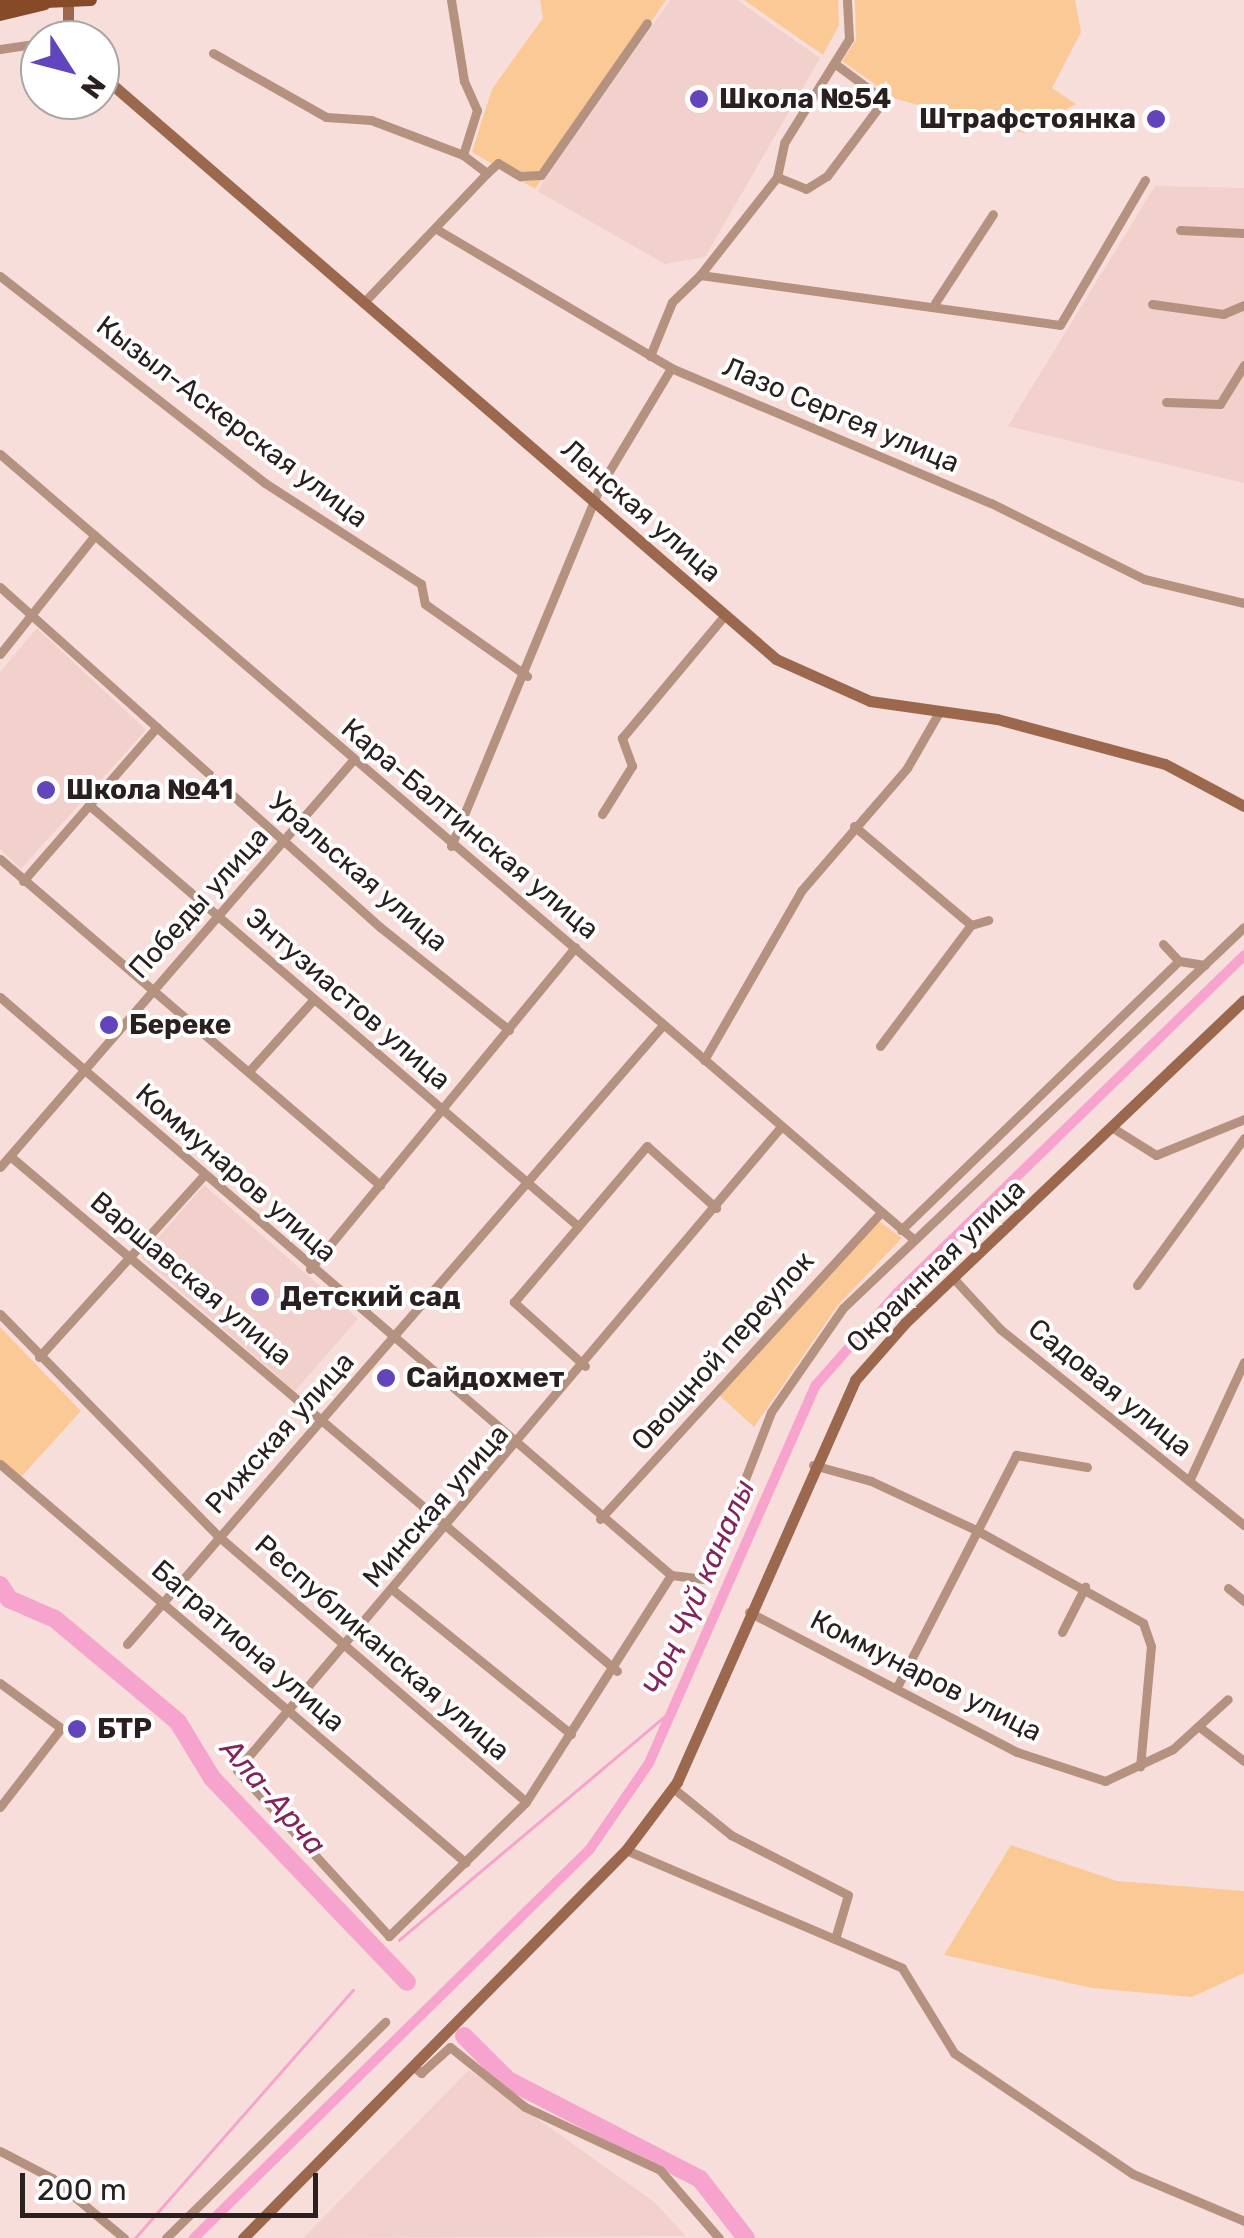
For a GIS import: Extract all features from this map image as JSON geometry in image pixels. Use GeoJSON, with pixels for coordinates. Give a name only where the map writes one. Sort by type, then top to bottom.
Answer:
{"type":"FeatureCollection","features":[{"type":"Feature","properties":{"kind":"main road"},"geometry":{"type":"LineString","coordinates":[[0,4],[91,0]]}},
{"type":"Feature","properties":{"kind":"main road"},"geometry":{"type":"LineString","coordinates":[[0,16],[46,4]]}},
{"type":"Feature","properties":{"kind":"street"},"geometry":{"type":"LineString","coordinates":[[451,0],[464,81],[477,110],[463,154]]}},
{"type":"Feature","properties":{"kind":"street"},"geometry":{"type":"LineString","coordinates":[[650,356],[672,302],[700,275],[777,177],[784,143],[849,39],[847,0]]}},
{"type":"Feature","properties":{"kind":"street"},"geometry":{"type":"LineString","coordinates":[[365,302],[498,163],[520,176],[541,175],[647,23]]}},
{"type":"Feature","properties":{"kind":"street"},"geometry":{"type":"LineString","coordinates":[[212,52],[326,116],[372,120],[463,154],[487,174]]}},
{"type":"Feature","properties":{"kind":"street"},"geometry":{"type":"LineString","coordinates":[[777,177],[806,189],[828,176],[884,100],[834,63]]}},
{"type":"Feature","properties":{"kind":"street","name":"Ленская улица"},"geometry":{"type":"LineString","coordinates":[[120,91],[722,617],[826,686],[938,714],[997,719],[1165,764],[1244,806]]}},
{"type":"Feature","properties":{"kind":"street"},"geometry":{"type":"LineString","coordinates":[[700,275],[935,302],[1060,325],[1145,180]]}},
{"type":"Feature","properties":{"kind":"street"},"geometry":{"type":"LineString","coordinates":[[935,302],[993,214]]}},
{"type":"Feature","properties":{"kind":"street","name":"Лазо Сергея улица"},"geometry":{"type":"LineString","coordinates":[[438,230],[671,368],[991,503],[1144,579],[1244,602]]}},
{"type":"Feature","properties":{"kind":"street"},"geometry":{"type":"LineString","coordinates":[[1180,230],[1244,232]]}},
{"type":"Feature","properties":{"kind":"street","name":"Кызыл-Аскерская улица"},"geometry":{"type":"LineString","coordinates":[[0,276],[265,482],[421,584],[424,604],[526,676]]}},
{"type":"Feature","properties":{"kind":"street"},"geometry":{"type":"LineString","coordinates":[[1152,304],[1223,314],[1244,305]]}},
{"type":"Feature","properties":{"kind":"street"},"geometry":{"type":"LineString","coordinates":[[1166,402],[1220,404],[1244,364]]}},
{"type":"Feature","properties":{"kind":"street"},"geometry":{"type":"LineString","coordinates":[[451,846],[597,507],[600,488],[671,368]]}},
{"type":"Feature","properties":{"kind":"street","name":"Кара-Балтинская улица"},"geometry":{"type":"LineString","coordinates":[[0,454],[451,846],[576,947],[780,1128],[911,1236]]}},
{"type":"Feature","properties":{"kind":"street"},"geometry":{"type":"LineString","coordinates":[[0,654],[95,534]]}},
{"type":"Feature","properties":{"kind":"street","name":"Уральская улица"},"geometry":{"type":"LineString","coordinates":[[0,587],[508,1030]]}},
{"type":"Feature","properties":{"kind":"street"},"geometry":{"type":"LineString","coordinates":[[602,814],[632,766],[622,738],[722,617]]}},
{"type":"Feature","properties":{"kind":"street"},"geometry":{"type":"LineString","coordinates":[[704,1060],[801,892],[907,768],[938,714]]}},
{"type":"Feature","properties":{"kind":"street"},"geometry":{"type":"LineString","coordinates":[[23,881],[157,727]]}},
{"type":"Feature","properties":{"kind":"street","name":"Победы улица"},"geometry":{"type":"LineString","coordinates":[[0,1167],[354,760]]}},
{"type":"Feature","properties":{"kind":"street","name":"Энтузиастов улица"},"geometry":{"type":"LineString","coordinates":[[90,804],[578,1226]]}},
{"type":"Feature","properties":{"kind":"street"},"geometry":{"type":"LineString","coordinates":[[854,826],[972,925]]}},
{"type":"Feature","properties":{"kind":"street"},"geometry":{"type":"LineString","coordinates":[[0,860],[380,1185]]}},
{"type":"Feature","properties":{"kind":"street"},"geometry":{"type":"LineString","coordinates":[[880,1046],[972,925],[988,920]]}},
{"type":"Feature","properties":{"kind":"street"},"geometry":{"type":"LineString","coordinates":[[466,1863],[526,1802],[617,1671],[671,1576],[706,1579],[771,1412],[842,1308],[911,1236],[1244,927]]}},
{"type":"Feature","properties":{"kind":"street"},"geometry":{"type":"LineString","coordinates":[[1163,944],[1179,961],[1206,965]]}},
{"type":"Feature","properties":{"kind":"street"},"geometry":{"type":"LineString","coordinates":[[310,1270],[576,947]]}},
{"type":"Feature","properties":{"kind":"street"},"geometry":{"type":"LineString","coordinates":[[901,1230],[1179,961]]}},
{"type":"Feature","properties":{"kind":"street","name":"Коммунаров улица"},"geometry":{"type":"LineString","coordinates":[[0,997],[310,1270],[671,1576]]}},
{"type":"Feature","properties":{"kind":"street"},"geometry":{"type":"LineString","coordinates":[[250,1070],[314,1000]]}},
{"type":"Feature","properties":{"kind":"street","name":"Окраинная улица"},"geometry":{"type":"LineString","coordinates":[[243,2238],[626,1850],[673,1788],[813,1464],[855,1380],[1244,1000]]}},
{"type":"Feature","properties":{"kind":"street","name":"Рижская улица"},"geometry":{"type":"LineString","coordinates":[[127,1644],[217,1535],[396,1339],[663,1025]]}},
{"type":"Feature","properties":{"kind":"street"},"geometry":{"type":"LineString","coordinates":[[1113,1128],[1156,1155],[1244,1119]]}},
{"type":"Feature","properties":{"kind":"street","name":"Минская улица"},"geometry":{"type":"LineString","coordinates":[[466,1863],[390,1936],[237,1770],[585,1366],[780,1128]]}},
{"type":"Feature","properties":{"kind":"street"},"geometry":{"type":"LineString","coordinates":[[1137,1285],[1244,1138]]}},
{"type":"Feature","properties":{"kind":"street"},"geometry":{"type":"LineString","coordinates":[[585,1366],[514,1302],[647,1146],[716,1208]]}},
{"type":"Feature","properties":{"kind":"street","name":"Варшавская улица"},"geometry":{"type":"LineString","coordinates":[[10,1156],[446,1530],[617,1671]]}},
{"type":"Feature","properties":{"kind":"street"},"geometry":{"type":"LineString","coordinates":[[39,1357],[203,1176]]}},
{"type":"Feature","properties":{"kind":"street","name":"Овощной переулок"},"geometry":{"type":"LineString","coordinates":[[600,1519],[880,1214]]}},
{"type":"Feature","properties":{"kind":"street","name":"Садовая улица"},"geometry":{"type":"LineString","coordinates":[[955,1280],[1000,1329],[1244,1525]]}},
{"type":"Feature","properties":{"kind":"street","name":"Республиканская улица"},"geometry":{"type":"LineString","coordinates":[[0,1314],[217,1535],[526,1802]]}},
{"type":"Feature","properties":{"kind":"street"},"geometry":{"type":"LineString","coordinates":[[1190,1481],[1244,1362]]}},
{"type":"Feature","properties":{"kind":"street"},"geometry":{"type":"LineString","coordinates":[[898,1685],[1016,1455],[1087,1467]]}},
{"type":"Feature","properties":{"kind":"street","name":"Багратиона улица"},"geometry":{"type":"LineString","coordinates":[[0,1464],[466,1863]]}},
{"type":"Feature","properties":{"kind":"street"},"geometry":{"type":"LineString","coordinates":[[813,1464],[871,1481],[978,1531],[1085,1587],[1143,1623],[1151,1646],[1140,1766]]}},
{"type":"Feature","properties":{"kind":"street"},"geometry":{"type":"LineString","coordinates":[[1062,1632],[1085,1587]]}},
{"type":"Feature","properties":{"kind":"street"},"geometry":{"type":"LineString","coordinates":[[1228,1588],[1244,1601]]}},
{"type":"Feature","properties":{"kind":"street"},"geometry":{"type":"LineString","coordinates":[[393,1590],[571,1734]]}},
{"type":"Feature","properties":{"kind":"street","name":"Коммунаров улица"},"geometry":{"type":"LineString","coordinates":[[750,1612],[898,1685],[1017,1752],[1105,1782],[1202,1729],[1228,1699]]}},
{"type":"Feature","properties":{"kind":"street"},"geometry":{"type":"LineString","coordinates":[[0,1683],[60,1728],[0,1807]]}},
{"type":"Feature","properties":{"kind":"street"},"geometry":{"type":"LineString","coordinates":[[1202,1729],[1244,1761]]}},
{"type":"Feature","properties":{"kind":"street"},"geometry":{"type":"LineString","coordinates":[[673,1788],[731,1835],[848,1895],[835,1939]]}},
{"type":"Feature","properties":{"kind":"street"},"geometry":{"type":"LineString","coordinates":[[626,1850],[902,1968],[954,2053],[1133,2174],[1244,2221]]}},
{"type":"Feature","properties":{"kind":"street"},"geometry":{"type":"LineString","coordinates":[[166,2238],[384,2022]]}},
{"type":"Feature","properties":{"kind":"street"},"geometry":{"type":"LineString","coordinates":[[413,2066],[420,2073],[450,2047],[525,2107],[660,2170],[719,2238]]}},
{"type":"Feature","properties":{"kind":"street"},"geometry":{"type":"LineString","coordinates":[[0,2151],[40,2170],[120,2234]]}},
{"type":"Feature","properties":{"kind":"shaded area"},"geometry":{"type":"Polygon","coordinates":[[[540,0],[666,0],[535,189],[472,152],[492,89],[543,18],[540,0]]]}},
{"type":"Feature","properties":{"kind":"shaded area","name":"Школа №54"},"geometry":{"type":"Polygon","coordinates":[[[670,0],[737,0],[820,58],[705,257],[665,264],[537,191],[670,0]]]}},
{"type":"Feature","properties":{"kind":"shaded area"},"geometry":{"type":"Polygon","coordinates":[[[744,0],[838,0],[839,25],[823,55],[744,0]]]}},
{"type":"Feature","properties":{"kind":"shaded area"},"geometry":{"type":"Polygon","coordinates":[[[855,0],[1075,0],[1081,32],[1052,88],[1076,104],[1024,133],[896,99],[842,61],[856,40],[855,0]]]}},
{"type":"Feature","properties":{"kind":"shaded area"},"geometry":{"type":"Polygon","coordinates":[[[1155,186],[1244,188],[1244,483],[1008,426],[1155,186]]]}},
{"type":"Feature","properties":{"kind":"shaded area","name":"Школа №41"},"geometry":{"type":"Polygon","coordinates":[[[37,628],[146,730],[21,869],[0,849],[0,672],[37,628]]]}},
{"type":"Feature","properties":{"kind":"shaded area","name":"Детский сад"},"geometry":{"type":"Polygon","coordinates":[[[204,1185],[358,1319],[295,1391],[141,1257],[204,1185]]]}},
{"type":"Feature","properties":{"kind":"shaded area"},"geometry":{"type":"Polygon","coordinates":[[[879,1221],[902,1238],[838,1305],[754,1427],[719,1395],[879,1221]]]}},
{"type":"Feature","properties":{"kind":"shaded area"},"geometry":{"type":"Polygon","coordinates":[[[0,1327],[81,1411],[20,1478],[0,1460],[0,1327]]]}},
{"type":"Feature","properties":{"kind":"shaded area"},"geometry":{"type":"Polygon","coordinates":[[[1011,1845],[1117,1881],[1244,1891],[1244,1973],[1192,1997],[1092,1988],[944,1955],[1011,1845]]]}},
{"type":"Feature","properties":{"kind":"shaded area"},"geometry":{"type":"Polygon","coordinates":[[[469,2070],[653,2201],[686,2236],[303,2238],[469,2070]]]}},
{"type":"Feature","properties":{"kind":"waterway","name":"Чоң Чүй каналы"},"geometry":{"type":"LineString","coordinates":[[194,2238],[590,1849],[649,1763],[816,1385],[897,1293],[1244,956]]}},
{"type":"Feature","properties":{"kind":"waterway","name":"Ала-Арча"},"geometry":{"type":"LineString","coordinates":[[0,1585],[9,1599],[55,1619],[178,1722],[212,1778],[407,1982]]}},
{"type":"Feature","properties":{"kind":"waterway"},"geometry":{"type":"LineString","coordinates":[[399,1940],[670,1712]]}},
{"type":"Feature","properties":{"kind":"waterway"},"geometry":{"type":"LineString","coordinates":[[135,2238],[353,1990]]}},
{"type":"Feature","properties":{"kind":"waterway","name":"Ала-Арча"},"geometry":{"type":"LineString","coordinates":[[464,2036],[508,2080],[700,2179],[746,2238]]}},
{"type":"Feature","properties":{"kind":"place","name":"Школа №54"},"geometry":{"type":"Point","coordinates":[699,99]}},
{"type":"Feature","properties":{"kind":"place","name":"Штрафстоянка"},"geometry":{"type":"Point","coordinates":[1156,119]}},
{"type":"Feature","properties":{"kind":"place","name":"Школа №41"},"geometry":{"type":"Point","coordinates":[46,790]}},
{"type":"Feature","properties":{"kind":"place","name":"Береке"},"geometry":{"type":"Point","coordinates":[109,1025]}},
{"type":"Feature","properties":{"kind":"place","name":"Детский сад"},"geometry":{"type":"Point","coordinates":[260,1297]}},
{"type":"Feature","properties":{"kind":"place","name":"Сайдохмет"},"geometry":{"type":"Point","coordinates":[386,1378]}},
{"type":"Feature","properties":{"kind":"place","name":"БТР"},"geometry":{"type":"Point","coordinates":[77,1729]}}]}
